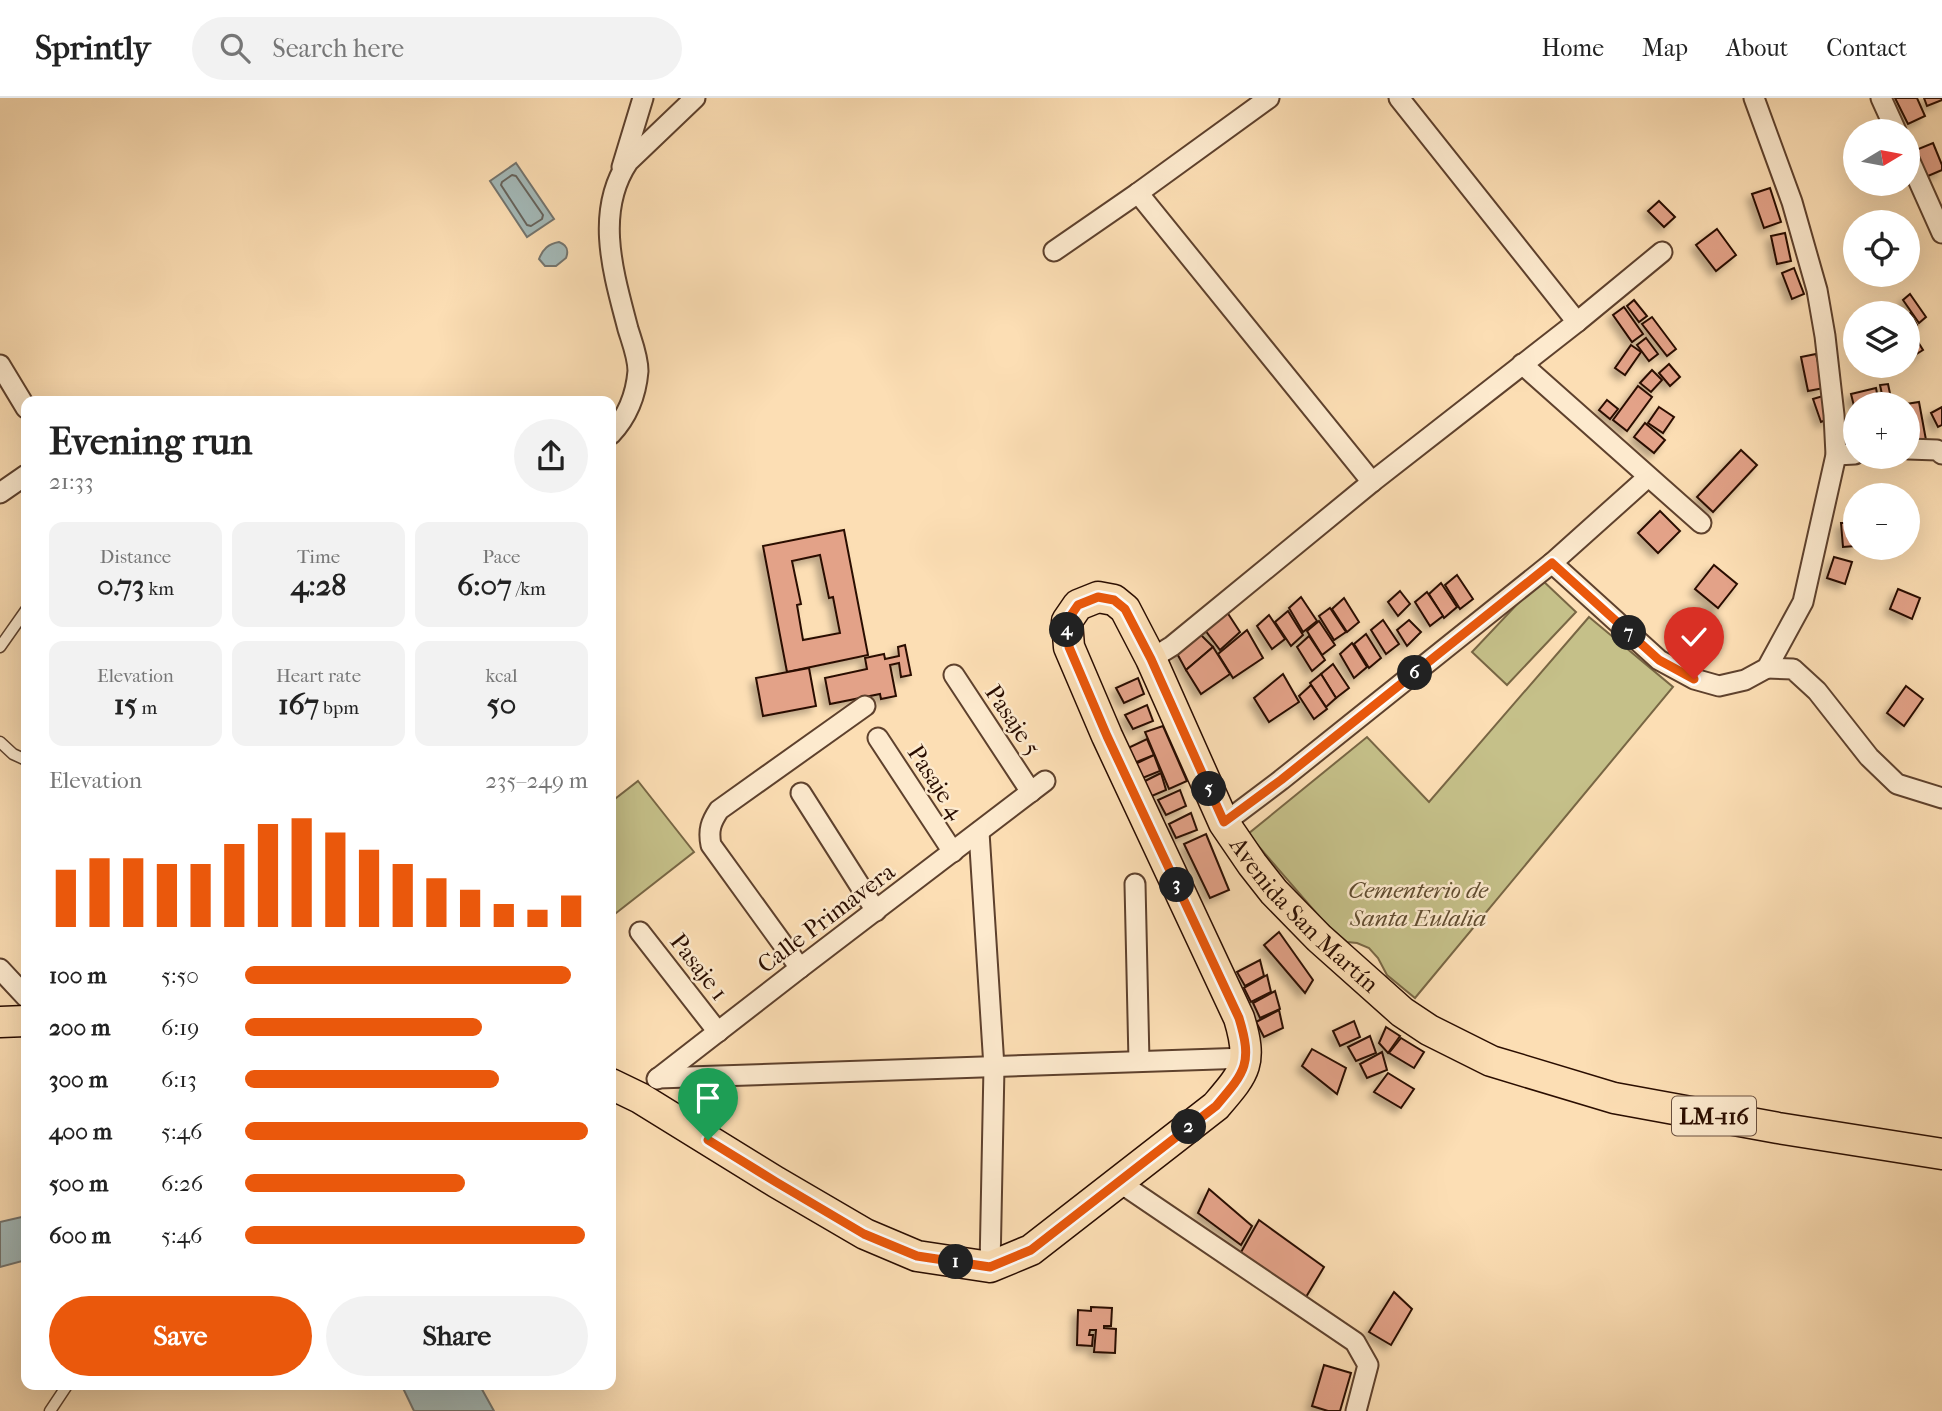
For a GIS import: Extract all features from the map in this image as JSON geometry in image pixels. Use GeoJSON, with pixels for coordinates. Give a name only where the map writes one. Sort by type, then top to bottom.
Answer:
{"type":"FeatureCollection","features":[{"type":"Feature","properties":{"kind":"main road","name":"Avenida San Martín"},"geometry":{"type":"LineString","coordinates":[[1247,1058],[1245,1036],[1239,1018],[1069,647],[1067,621],[1078,605],[1098,597],[1114,600],[1125,609],[1151,659],[1224,822],[1252,864],[1274,892],[1319,938],[1384,997],[1429,1030],[1491,1061],[1614,1098],[1942,1154]]}},
{"type":"Feature","properties":{"kind":"main road"},"geometry":{"type":"LineString","coordinates":[[0,1022],[21,1021]]}},
{"type":"Feature","properties":{"kind":"main road"},"geometry":{"type":"LineString","coordinates":[[616,1085],[649,1088],[776,1182],[864,1234],[917,1256],[990,1267],[1031,1250],[1216,1106],[1241,1077],[1247,1058]]}},
{"type":"Feature","properties":{"kind":"street"},"geometry":{"type":"LineString","coordinates":[[616,429],[631,405],[638,369],[610,247],[609,221],[612,195],[643,98]]}},
{"type":"Feature","properties":{"kind":"street"},"geometry":{"type":"LineString","coordinates":[[620,174],[628,162],[695,98]]}},
{"type":"Feature","properties":{"kind":"street"},"geometry":{"type":"LineString","coordinates":[[1054,251],[1269,98]]}},
{"type":"Feature","properties":{"kind":"street"},"geometry":{"type":"LineString","coordinates":[[1399,98],[1577,322]]}},
{"type":"Feature","properties":{"kind":"street"},"geometry":{"type":"LineString","coordinates":[[1754,98],[1792,202],[1817,290],[1834,415],[1843,444]]}},
{"type":"Feature","properties":{"kind":"street"},"geometry":{"type":"LineString","coordinates":[[1881,98],[1891,119]]}},
{"type":"Feature","properties":{"kind":"street"},"geometry":{"type":"LineString","coordinates":[[1920,184],[1942,233]]}},
{"type":"Feature","properties":{"kind":"street"},"geometry":{"type":"LineString","coordinates":[[1138,193],[1372,482]]}},
{"type":"Feature","properties":{"kind":"street"},"geometry":{"type":"LineString","coordinates":[[1151,659],[1171,646],[1372,482],[1662,252]]}},
{"type":"Feature","properties":{"kind":"street"},"geometry":{"type":"LineString","coordinates":[[1522,364],[1701,523]]}},
{"type":"Feature","properties":{"kind":"street"},"geometry":{"type":"LineString","coordinates":[[3,375],[21,401]]}},
{"type":"Feature","properties":{"kind":"street"},"geometry":{"type":"LineString","coordinates":[[1920,449],[1937,450],[1942,454]]}},
{"type":"Feature","properties":{"kind":"street"},"geometry":{"type":"LineString","coordinates":[[1768,668],[1803,602],[1843,464]]}},
{"type":"Feature","properties":{"kind":"street"},"geometry":{"type":"LineString","coordinates":[[1224,822],[1281,780],[1552,563],[1648,477]]}},
{"type":"Feature","properties":{"kind":"street"},"geometry":{"type":"LineString","coordinates":[[0,493],[21,478]]}},
{"type":"Feature","properties":{"kind":"street"},"geometry":{"type":"LineString","coordinates":[[1552,563],[1659,660],[1694,679],[1719,686],[1745,680],[1768,668],[1793,669],[1816,691],[1869,757],[1897,784],[1942,798]]}},
{"type":"Feature","properties":{"kind":"street","name":"Pasaje 5"},"geometry":{"type":"LineString","coordinates":[[954,675],[1038,787]]}},
{"type":"Feature","properties":{"kind":"street"},"geometry":{"type":"LineString","coordinates":[[800,968],[711,845],[709,833],[719,810],[865,706]]}},
{"type":"Feature","properties":{"kind":"street","name":"Pasaje 4"},"geometry":{"type":"LineString","coordinates":[[878,738],[953,852]]}},
{"type":"Feature","properties":{"kind":"street","name":"Calle Primavera"},"geometry":{"type":"LineString","coordinates":[[649,1088],[800,968],[1038,787]]}},
{"type":"Feature","properties":{"kind":"street"},"geometry":{"type":"LineString","coordinates":[[801,793],[876,911]]}},
{"type":"Feature","properties":{"kind":"street"},"geometry":{"type":"LineString","coordinates":[[979,832],[993,1067],[990,1267]]}},
{"type":"Feature","properties":{"kind":"street"},"geometry":{"type":"LineString","coordinates":[[1135,884],[1139,1061]]}},
{"type":"Feature","properties":{"kind":"street","name":"Pasaje 1"},"geometry":{"type":"LineString","coordinates":[[640,932],[718,1032]]}},
{"type":"Feature","properties":{"kind":"street"},"geometry":{"type":"LineString","coordinates":[[0,969],[21,992]]}},
{"type":"Feature","properties":{"kind":"street"},"geometry":{"type":"LineString","coordinates":[[649,1088],[993,1067],[1247,1058]]}},
{"type":"Feature","properties":{"kind":"street"},"geometry":{"type":"LineString","coordinates":[[1119,1182],[1355,1342],[1368,1365],[1356,1411]]}},
{"type":"Feature","properties":{"kind":"lane"},"geometry":{"type":"LineString","coordinates":[[0,647],[21,617]]}},
{"type":"Feature","properties":{"kind":"lane"},"geometry":{"type":"LineString","coordinates":[[0,742],[21,758]]}},
{"type":"Feature","properties":{"kind":"lane"},"geometry":{"type":"LineString","coordinates":[[50,1411],[64,1390]]}},
{"type":"Feature","properties":{"kind":"green space"},"geometry":{"type":"Polygon","coordinates":[[[1541,579],[1576,612],[1507,685],[1472,652],[1541,579]]]}},
{"type":"Feature","properties":{"kind":"green space","name":"Cementerio de Santa Eulalia"},"geometry":{"type":"Polygon","coordinates":[[[1589,617],[1673,687],[1415,998],[1387,975],[1369,948],[1347,942],[1324,922],[1248,834],[1367,737],[1429,802],[1589,617]]]}},
{"type":"Feature","properties":{"kind":"green space"},"geometry":{"type":"Polygon","coordinates":[[[638,781],[694,852],[616,913],[616,798],[638,781]]]}},
{"type":"Feature","properties":{"kind":"water"},"geometry":{"type":"Polygon","coordinates":[[[516,163],[554,219],[527,237],[490,181],[516,163]]]}},
{"type":"Feature","properties":{"kind":"water"},"geometry":{"type":"Polygon","coordinates":[[[559,242],[567,248],[566,258],[556,266],[545,266],[539,259],[542,252],[559,242]]]}},
{"type":"Feature","properties":{"kind":"water"},"geometry":{"type":"Polygon","coordinates":[[[21,1217],[21,1261],[0,1267],[0,1222],[21,1217]]]}},
{"type":"Feature","properties":{"kind":"water"},"geometry":{"type":"Polygon","coordinates":[[[404,1390],[482,1390],[494,1411],[414,1411],[404,1390]]]}},
{"type":"Feature","properties":{"kind":"building"},"geometry":{"type":"Polygon","coordinates":[[[1895,98],[1917,98],[1925,116],[1906,119],[1895,98]]]}},
{"type":"Feature","properties":{"kind":"building"},"geometry":{"type":"Polygon","coordinates":[[[1924,98],[1942,98],[1942,100],[1927,106],[1924,98]]]}},
{"type":"Feature","properties":{"kind":"building"},"geometry":{"type":"Polygon","coordinates":[[[1933,143],[1942,170],[1921,179],[1920,148],[1933,143]]]}},
{"type":"Feature","properties":{"kind":"building"},"geometry":{"type":"Polygon","coordinates":[[[1770,188],[1781,222],[1764,228],[1752,194],[1770,188]]]}},
{"type":"Feature","properties":{"kind":"building"},"geometry":{"type":"Polygon","coordinates":[[[1659,201],[1675,217],[1664,227],[1648,211],[1659,201]]]}},
{"type":"Feature","properties":{"kind":"building"},"geometry":{"type":"Polygon","coordinates":[[[1717,229],[1736,255],[1716,271],[1696,245],[1717,229]]]}},
{"type":"Feature","properties":{"kind":"building"},"geometry":{"type":"Polygon","coordinates":[[[1785,233],[1791,261],[1777,264],[1771,236],[1785,233]]]}},
{"type":"Feature","properties":{"kind":"building"},"geometry":{"type":"Polygon","coordinates":[[[1794,268],[1804,294],[1792,299],[1782,273],[1794,268]]]}},
{"type":"Feature","properties":{"kind":"building"},"geometry":{"type":"Polygon","coordinates":[[[1910,294],[1915,301],[1904,301],[1910,294]]]}},
{"type":"Feature","properties":{"kind":"building"},"geometry":{"type":"Polygon","coordinates":[[[1634,300],[1647,316],[1639,322],[1627,306],[1634,300]]]}},
{"type":"Feature","properties":{"kind":"building"},"geometry":{"type":"Polygon","coordinates":[[[1624,307],[1643,334],[1632,342],[1613,315],[1624,307]]]}},
{"type":"Feature","properties":{"kind":"building"},"geometry":{"type":"Polygon","coordinates":[[[1920,308],[1926,317],[1920,322],[1920,308]]]}},
{"type":"Feature","properties":{"kind":"building"},"geometry":{"type":"Polygon","coordinates":[[[1652,317],[1676,349],[1667,356],[1642,324],[1652,317]]]}},
{"type":"Feature","properties":{"kind":"building"},"geometry":{"type":"Polygon","coordinates":[[[1646,338],[1658,354],[1649,361],[1637,345],[1646,338]]]}},
{"type":"Feature","properties":{"kind":"building"},"geometry":{"type":"Polygon","coordinates":[[[1631,345],[1641,352],[1625,375],[1615,368],[1631,345]]]}},
{"type":"Feature","properties":{"kind":"building"},"geometry":{"type":"Polygon","coordinates":[[[1816,354],[1824,388],[1808,391],[1801,357],[1816,354]]]}},
{"type":"Feature","properties":{"kind":"building"},"geometry":{"type":"Polygon","coordinates":[[[1669,364],[1680,377],[1670,386],[1659,373],[1669,364]]]}},
{"type":"Feature","properties":{"kind":"building"},"geometry":{"type":"Polygon","coordinates":[[[1652,370],[1662,380],[1651,392],[1640,383],[1652,370]]]}},
{"type":"Feature","properties":{"kind":"building"},"geometry":{"type":"Polygon","coordinates":[[[1888,384],[1890,392],[1881,392],[1880,385],[1888,384]]]}},
{"type":"Feature","properties":{"kind":"building"},"geometry":{"type":"Polygon","coordinates":[[[1638,386],[1652,397],[1627,431],[1613,420],[1638,386]]]}},
{"type":"Feature","properties":{"kind":"building"},"geometry":{"type":"Polygon","coordinates":[[[1876,388],[1877,392],[1859,392],[1876,388]]]}},
{"type":"Feature","properties":{"kind":"building"},"geometry":{"type":"Polygon","coordinates":[[[1823,396],[1831,418],[1821,422],[1813,399],[1823,396]]]}},
{"type":"Feature","properties":{"kind":"building"},"geometry":{"type":"Polygon","coordinates":[[[1607,400],[1618,409],[1610,419],[1599,410],[1607,400]]]}},
{"type":"Feature","properties":{"kind":"building"},"geometry":{"type":"Polygon","coordinates":[[[1659,407],[1674,417],[1663,433],[1648,423],[1659,407]]]}},
{"type":"Feature","properties":{"kind":"building"},"geometry":{"type":"Polygon","coordinates":[[[1920,407],[1926,440],[1920,441],[1920,407]]]}},
{"type":"Feature","properties":{"kind":"building"},"geometry":{"type":"Polygon","coordinates":[[[1942,407],[1942,425],[1938,427],[1931,413],[1942,407]]]}},
{"type":"Feature","properties":{"kind":"building"},"geometry":{"type":"Polygon","coordinates":[[[1645,423],[1665,440],[1654,453],[1634,437],[1645,423]]]}},
{"type":"Feature","properties":{"kind":"building"},"geometry":{"type":"Polygon","coordinates":[[[1741,450],[1757,465],[1713,512],[1697,497],[1741,450]]]}},
{"type":"Feature","properties":{"kind":"building"},"geometry":{"type":"Polygon","coordinates":[[[1660,511],[1680,531],[1658,553],[1638,533],[1660,511]]]}},
{"type":"Feature","properties":{"kind":"building"},"geometry":{"type":"Polygon","coordinates":[[[844,530],[868,655],[787,672],[763,546],[844,530]],[[820,555],[792,561],[801,604],[797,605],[803,640],[840,633],[833,597],[829,598],[820,555]]]}},
{"type":"Feature","properties":{"kind":"building"},"geometry":{"type":"Polygon","coordinates":[[[1834,557],[1852,562],[1845,584],[1827,578],[1834,557]]]}},
{"type":"Feature","properties":{"kind":"building"},"geometry":{"type":"Polygon","coordinates":[[[1714,565],[1737,584],[1718,608],[1695,589],[1714,565]]]}},
{"type":"Feature","properties":{"kind":"building"},"geometry":{"type":"Polygon","coordinates":[[[1457,575],[1473,599],[1460,609],[1445,585],[1457,575]]]}},
{"type":"Feature","properties":{"kind":"building"},"geometry":{"type":"Polygon","coordinates":[[[1441,583],[1457,607],[1444,618],[1429,594],[1441,583]]]}},
{"type":"Feature","properties":{"kind":"building"},"geometry":{"type":"Polygon","coordinates":[[[1898,589],[1920,598],[1912,619],[1890,609],[1898,589]]]}},
{"type":"Feature","properties":{"kind":"building"},"geometry":{"type":"Polygon","coordinates":[[[1400,591],[1410,604],[1398,616],[1388,602],[1400,591]]]}},
{"type":"Feature","properties":{"kind":"building"},"geometry":{"type":"Polygon","coordinates":[[[1427,592],[1443,616],[1430,626],[1415,602],[1427,592]]]}},
{"type":"Feature","properties":{"kind":"building"},"geometry":{"type":"Polygon","coordinates":[[[1301,597],[1317,621],[1303,632],[1289,608],[1301,597]]]}},
{"type":"Feature","properties":{"kind":"building"},"geometry":{"type":"Polygon","coordinates":[[[1344,598],[1359,622],[1347,632],[1332,609],[1344,598]]]}},
{"type":"Feature","properties":{"kind":"building"},"geometry":{"type":"Polygon","coordinates":[[[1330,608],[1346,632],[1334,640],[1319,616],[1330,608]]]}},
{"type":"Feature","properties":{"kind":"building"},"geometry":{"type":"Polygon","coordinates":[[[1225,609],[1240,632],[1220,650],[1202,626],[1225,609]]]}},
{"type":"Feature","properties":{"kind":"building"},"geometry":{"type":"Polygon","coordinates":[[[1288,611],[1303,635],[1291,646],[1275,622],[1288,611]]]}},
{"type":"Feature","properties":{"kind":"building"},"geometry":{"type":"Polygon","coordinates":[[[1269,615],[1285,639],[1272,649],[1257,626],[1269,615]]]}},
{"type":"Feature","properties":{"kind":"building"},"geometry":{"type":"Polygon","coordinates":[[[1383,620],[1399,644],[1386,654],[1371,630],[1383,620]]]}},
{"type":"Feature","properties":{"kind":"building"},"geometry":{"type":"Polygon","coordinates":[[[1409,620],[1421,632],[1407,646],[1397,630],[1409,620]]]}},
{"type":"Feature","properties":{"kind":"building"},"geometry":{"type":"Polygon","coordinates":[[[1319,621],[1335,645],[1322,655],[1307,631],[1319,621]]]}},
{"type":"Feature","properties":{"kind":"building"},"geometry":{"type":"Polygon","coordinates":[[[1247,630],[1263,658],[1233,678],[1218,654],[1247,630]]]}},
{"type":"Feature","properties":{"kind":"building"},"geometry":{"type":"Polygon","coordinates":[[[1199,633],[1213,647],[1186,670],[1174,648],[1199,633]]]}},
{"type":"Feature","properties":{"kind":"building"},"geometry":{"type":"Polygon","coordinates":[[[1366,634],[1381,658],[1369,668],[1354,644],[1366,634]]]}},
{"type":"Feature","properties":{"kind":"building"},"geometry":{"type":"Polygon","coordinates":[[[1309,636],[1325,660],[1312,671],[1297,647],[1309,636]]]}},
{"type":"Feature","properties":{"kind":"building"},"geometry":{"type":"Polygon","coordinates":[[[1352,643],[1367,667],[1354,678],[1340,654],[1352,643]]]}},
{"type":"Feature","properties":{"kind":"building"},"geometry":{"type":"Polygon","coordinates":[[[905,645],[911,675],[901,677],[899,663],[890,665],[896,696],[881,699],[880,694],[830,704],[825,678],[867,669],[865,658],[884,654],[885,659],[899,656],[898,647],[905,645]]]}},
{"type":"Feature","properties":{"kind":"building"},"geometry":{"type":"Polygon","coordinates":[[[1213,647],[1230,674],[1201,694],[1186,670],[1213,647]]]}},
{"type":"Feature","properties":{"kind":"building"},"geometry":{"type":"Polygon","coordinates":[[[1333,664],[1349,688],[1336,698],[1321,674],[1333,664]]]}},
{"type":"Feature","properties":{"kind":"building"},"geometry":{"type":"Polygon","coordinates":[[[809,668],[816,706],[763,716],[756,678],[809,668]]]}},
{"type":"Feature","properties":{"kind":"building"},"geometry":{"type":"Polygon","coordinates":[[[1283,674],[1299,702],[1269,722],[1254,698],[1283,674]]]}},
{"type":"Feature","properties":{"kind":"building"},"geometry":{"type":"Polygon","coordinates":[[[1321,674],[1336,698],[1326,707],[1310,683],[1321,674]]]}},
{"type":"Feature","properties":{"kind":"building"},"geometry":{"type":"Polygon","coordinates":[[[1138,678],[1144,694],[1124,703],[1116,688],[1138,678]]]}},
{"type":"Feature","properties":{"kind":"building"},"geometry":{"type":"Polygon","coordinates":[[[1311,685],[1327,709],[1314,719],[1299,696],[1311,685]]]}},
{"type":"Feature","properties":{"kind":"building"},"geometry":{"type":"Polygon","coordinates":[[[1906,686],[1923,699],[1904,726],[1887,713],[1906,686]]]}},
{"type":"Feature","properties":{"kind":"building"},"geometry":{"type":"Polygon","coordinates":[[[1147,705],[1153,721],[1133,729],[1125,715],[1147,705]]]}},
{"type":"Feature","properties":{"kind":"building"},"geometry":{"type":"Polygon","coordinates":[[[1163,726],[1187,781],[1169,789],[1145,732],[1163,726]]]}},
{"type":"Feature","properties":{"kind":"building"},"geometry":{"type":"Polygon","coordinates":[[[1147,739],[1154,755],[1134,763],[1126,749],[1147,739]]]}},
{"type":"Feature","properties":{"kind":"building"},"geometry":{"type":"Polygon","coordinates":[[[1154,755],[1160,771],[1140,779],[1133,765],[1154,755]]]}},
{"type":"Feature","properties":{"kind":"building"},"geometry":{"type":"Polygon","coordinates":[[[1161,773],[1166,790],[1147,798],[1139,784],[1161,773]]]}},
{"type":"Feature","properties":{"kind":"building"},"geometry":{"type":"Polygon","coordinates":[[[1180,790],[1186,806],[1166,815],[1158,800],[1180,790]]]}},
{"type":"Feature","properties":{"kind":"building"},"geometry":{"type":"Polygon","coordinates":[[[1191,813],[1197,830],[1176,838],[1169,824],[1191,813]]]}},
{"type":"Feature","properties":{"kind":"building"},"geometry":{"type":"Polygon","coordinates":[[[1206,834],[1229,890],[1210,898],[1184,844],[1206,834]]]}},
{"type":"Feature","properties":{"kind":"building"},"geometry":{"type":"Polygon","coordinates":[[[1279,932],[1313,980],[1305,993],[1264,945],[1279,932]]]}},
{"type":"Feature","properties":{"kind":"building"},"geometry":{"type":"Polygon","coordinates":[[[1260,960],[1264,976],[1245,986],[1237,972],[1260,960]]]}},
{"type":"Feature","properties":{"kind":"building"},"geometry":{"type":"Polygon","coordinates":[[[1267,975],[1271,992],[1251,1002],[1244,988],[1267,975]]]}},
{"type":"Feature","properties":{"kind":"building"},"geometry":{"type":"Polygon","coordinates":[[[1275,991],[1280,1009],[1260,1018],[1253,1003],[1275,991]]]}},
{"type":"Feature","properties":{"kind":"building"},"geometry":{"type":"Polygon","coordinates":[[[1279,1010],[1283,1028],[1264,1037],[1256,1022],[1279,1010]]]}},
{"type":"Feature","properties":{"kind":"building"},"geometry":{"type":"Polygon","coordinates":[[[1354,1021],[1360,1037],[1340,1046],[1333,1031],[1354,1021]]]}},
{"type":"Feature","properties":{"kind":"building"},"geometry":{"type":"Polygon","coordinates":[[[1386,1027],[1400,1036],[1388,1053],[1379,1043],[1386,1027]]]}},
{"type":"Feature","properties":{"kind":"building"},"geometry":{"type":"Polygon","coordinates":[[[1370,1036],[1376,1053],[1356,1061],[1348,1047],[1370,1036]]]}},
{"type":"Feature","properties":{"kind":"building"},"geometry":{"type":"Polygon","coordinates":[[[1401,1038],[1424,1052],[1414,1068],[1389,1053],[1401,1038]]]}},
{"type":"Feature","properties":{"kind":"building"},"geometry":{"type":"Polygon","coordinates":[[[1312,1049],[1346,1068],[1337,1094],[1302,1066],[1312,1049]]]}},
{"type":"Feature","properties":{"kind":"building"},"geometry":{"type":"Polygon","coordinates":[[[1382,1052],[1387,1070],[1367,1078],[1360,1064],[1382,1052]]]}},
{"type":"Feature","properties":{"kind":"building"},"geometry":{"type":"Polygon","coordinates":[[[1388,1073],[1414,1089],[1401,1108],[1374,1092],[1388,1073]]]}},
{"type":"Feature","properties":{"kind":"building"},"geometry":{"type":"Polygon","coordinates":[[[1209,1189],[1252,1226],[1241,1245],[1198,1213],[1209,1189]]]}},
{"type":"Feature","properties":{"kind":"building"},"geometry":{"type":"Polygon","coordinates":[[[1259,1220],[1324,1267],[1303,1302],[1240,1254],[1259,1220]]]}},
{"type":"Feature","properties":{"kind":"building"},"geometry":{"type":"Polygon","coordinates":[[[1394,1292],[1412,1309],[1391,1345],[1369,1332],[1394,1292]]]}},
{"type":"Feature","properties":{"kind":"building"},"geometry":{"type":"Polygon","coordinates":[[[1091,1307],[1112,1308],[1111,1326],[1104,1328],[1116,1329],[1115,1353],[1094,1352],[1096,1330],[1090,1330],[1089,1335],[1093,1335],[1092,1346],[1077,1345],[1078,1310],[1091,1311],[1091,1307]]]}},
{"type":"Feature","properties":{"kind":"building"},"geometry":{"type":"Polygon","coordinates":[[[1324,1365],[1351,1373],[1340,1411],[1328,1411],[1312,1406],[1324,1365]]]}},
{"type":"Feature","properties":{"kind":"route"},"geometry":{"type":"LineString","coordinates":[[708,1140],[864,1234],[917,1256],[990,1267],[1031,1250],[1216,1106],[1241,1077],[1247,1058],[1245,1036],[1239,1018],[1107,736],[1069,647],[1067,621],[1078,605],[1098,597],[1114,600],[1125,609],[1151,659],[1224,822],[1281,780],[1552,563],[1659,660],[1694,679]]}}]}
